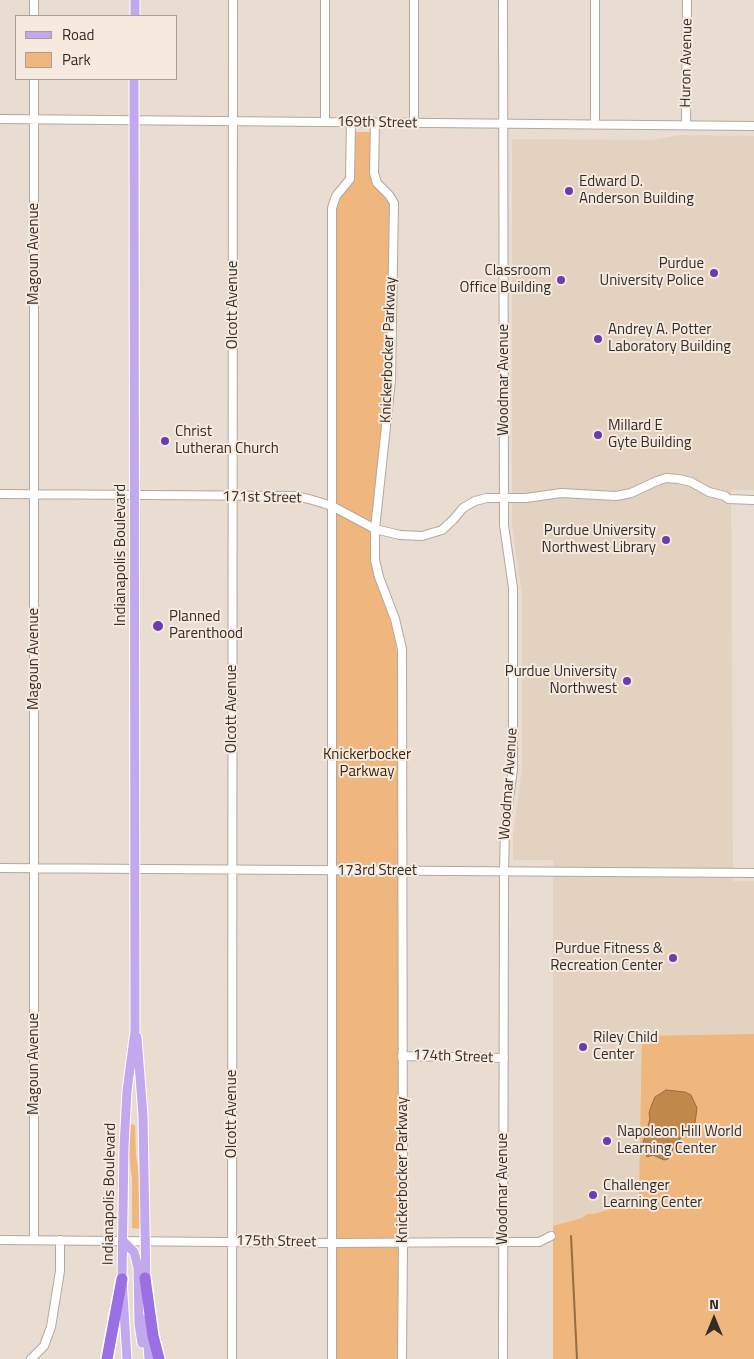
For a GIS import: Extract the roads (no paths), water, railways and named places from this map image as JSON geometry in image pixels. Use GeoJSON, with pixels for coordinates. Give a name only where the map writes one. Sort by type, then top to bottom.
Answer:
{"type":"FeatureCollection","features":[{"type":"Feature","properties":{"kind":"highway"},"geometry":{"type":"LineString","coordinates":[[146,1278],[153,1336],[160,1359]]}},
{"type":"Feature","properties":{"kind":"highway"},"geometry":{"type":"LineString","coordinates":[[106,1359],[122,1279]]}},
{"type":"Feature","properties":{"kind":"main road"},"geometry":{"type":"LineString","coordinates":[[134,15],[135,0]]}},
{"type":"Feature","properties":{"kind":"main road","name":"Indianapolis Boulevard"},"geometry":{"type":"LineString","coordinates":[[134,80],[135,1031],[143,1116],[146,1337],[149,1359]]}},
{"type":"Feature","properties":{"kind":"main road","name":"Indianapolis Boulevard"},"geometry":{"type":"LineString","coordinates":[[127,1359],[122,1279],[126,1115],[128,1082],[135,1031]]}},
{"type":"Feature","properties":{"kind":"main road"},"geometry":{"type":"LineString","coordinates":[[128,1082],[141,1082]]}},
{"type":"Feature","properties":{"kind":"main road"},"geometry":{"type":"LineString","coordinates":[[126,1115],[143,1116]]}},
{"type":"Feature","properties":{"kind":"main road"},"geometry":{"type":"LineString","coordinates":[[123,1241],[134,1252],[138,1268],[139,1324],[144,1359]]}},
{"type":"Feature","properties":{"kind":"street"},"geometry":{"type":"LineString","coordinates":[[34,0],[34,15]]}},
{"type":"Feature","properties":{"kind":"street","name":"Olcott Avenue"},"geometry":{"type":"LineString","coordinates":[[232,1359],[233,0]]}},
{"type":"Feature","properties":{"kind":"street"},"geometry":{"type":"LineString","coordinates":[[325,0],[325,122]]}},
{"type":"Feature","properties":{"kind":"street"},"geometry":{"type":"LineString","coordinates":[[414,0],[414,123]]}},
{"type":"Feature","properties":{"kind":"street","name":"Woodmar Avenue"},"geometry":{"type":"LineString","coordinates":[[503,0],[504,538],[513,588],[513,760],[505,828],[504,872],[503,1359]]}},
{"type":"Feature","properties":{"kind":"street"},"geometry":{"type":"LineString","coordinates":[[595,0],[595,125]]}},
{"type":"Feature","properties":{"kind":"street","name":"Huron Avenue"},"geometry":{"type":"LineString","coordinates":[[686,125],[687,0]]}},
{"type":"Feature","properties":{"kind":"street","name":"Magoun Avenue"},"geometry":{"type":"LineString","coordinates":[[34,80],[34,1240]]}},
{"type":"Feature","properties":{"kind":"street","name":"169th Street"},"geometry":{"type":"LineString","coordinates":[[0,119],[754,126]]}},
{"type":"Feature","properties":{"kind":"street"},"geometry":{"type":"LineString","coordinates":[[332,1359],[332,208],[336,196],[350,179],[351,122]]}},
{"type":"Feature","properties":{"kind":"street","name":"Knickerbocker Parkway"},"geometry":{"type":"LineString","coordinates":[[375,123],[374,173],[377,183],[394,203],[391,380],[375,529],[375,560],[379,577],[395,619],[402,649],[402,1359]]}},
{"type":"Feature","properties":{"kind":"street","name":"171st Street"},"geometry":{"type":"LineString","coordinates":[[0,494],[294,496],[332,506],[375,529],[400,535],[422,536],[442,530],[463,508],[475,501],[487,498],[526,498],[568,492],[596,496],[616,496],[631,493],[666,478],[691,482],[709,492],[725,496],[728,499],[754,500]]}},
{"type":"Feature","properties":{"kind":"street","name":"173rd Street"},"geometry":{"type":"LineString","coordinates":[[0,868],[754,874]]}},
{"type":"Feature","properties":{"kind":"street","name":"174th Street"},"geometry":{"type":"LineString","coordinates":[[402,1056],[504,1058]]}},
{"type":"Feature","properties":{"kind":"street","name":"175th Street"},"geometry":{"type":"LineString","coordinates":[[0,1240],[332,1243],[540,1242],[551,1236]]}},
{"type":"Feature","properties":{"kind":"street"},"geometry":{"type":"LineString","coordinates":[[31,1359],[44,1346],[51,1327],[60,1271],[60,1240]]}},
{"type":"Feature","properties":{"kind":"waterway"},"geometry":{"type":"LineString","coordinates":[[571,1236],[577,1359]]}},
{"type":"Feature","properties":{"kind":"place","name":"Edward D. Anderson Building"},"geometry":{"type":"Point","coordinates":[569,191]}},
{"type":"Feature","properties":{"kind":"place","name":"Purdue University Police"},"geometry":{"type":"Point","coordinates":[714,273]}},
{"type":"Feature","properties":{"kind":"place","name":"Classroom Office Building"},"geometry":{"type":"Point","coordinates":[561,280]}},
{"type":"Feature","properties":{"kind":"place","name":"Andrey A. Potter Laboratory Building"},"geometry":{"type":"Point","coordinates":[598,339]}},
{"type":"Feature","properties":{"kind":"place","name":"Millard E Gyte Building"},"geometry":{"type":"Point","coordinates":[598,435]}},
{"type":"Feature","properties":{"kind":"place","name":"Christ Lutheran Church"},"geometry":{"type":"Point","coordinates":[165,441]}},
{"type":"Feature","properties":{"kind":"place","name":"Purdue University Northwest Library"},"geometry":{"type":"Point","coordinates":[666,540]}},
{"type":"Feature","properties":{"kind":"place","name":"Planned Parenthood"},"geometry":{"type":"Point","coordinates":[158,626]}},
{"type":"Feature","properties":{"kind":"place","name":"Purdue University Northwest"},"geometry":{"type":"Point","coordinates":[627,681]}},
{"type":"Feature","properties":{"kind":"place","name":"Purdue Fitness & Recreation Center"},"geometry":{"type":"Point","coordinates":[673,958]}},
{"type":"Feature","properties":{"kind":"place","name":"Riley Child Center"},"geometry":{"type":"Point","coordinates":[583,1047]}},
{"type":"Feature","properties":{"kind":"place","name":"Napoleon Hill World Learning Center"},"geometry":{"type":"Point","coordinates":[607,1141]}},
{"type":"Feature","properties":{"kind":"place","name":"Challenger Learning Center"},"geometry":{"type":"Point","coordinates":[593,1195]}}]}
